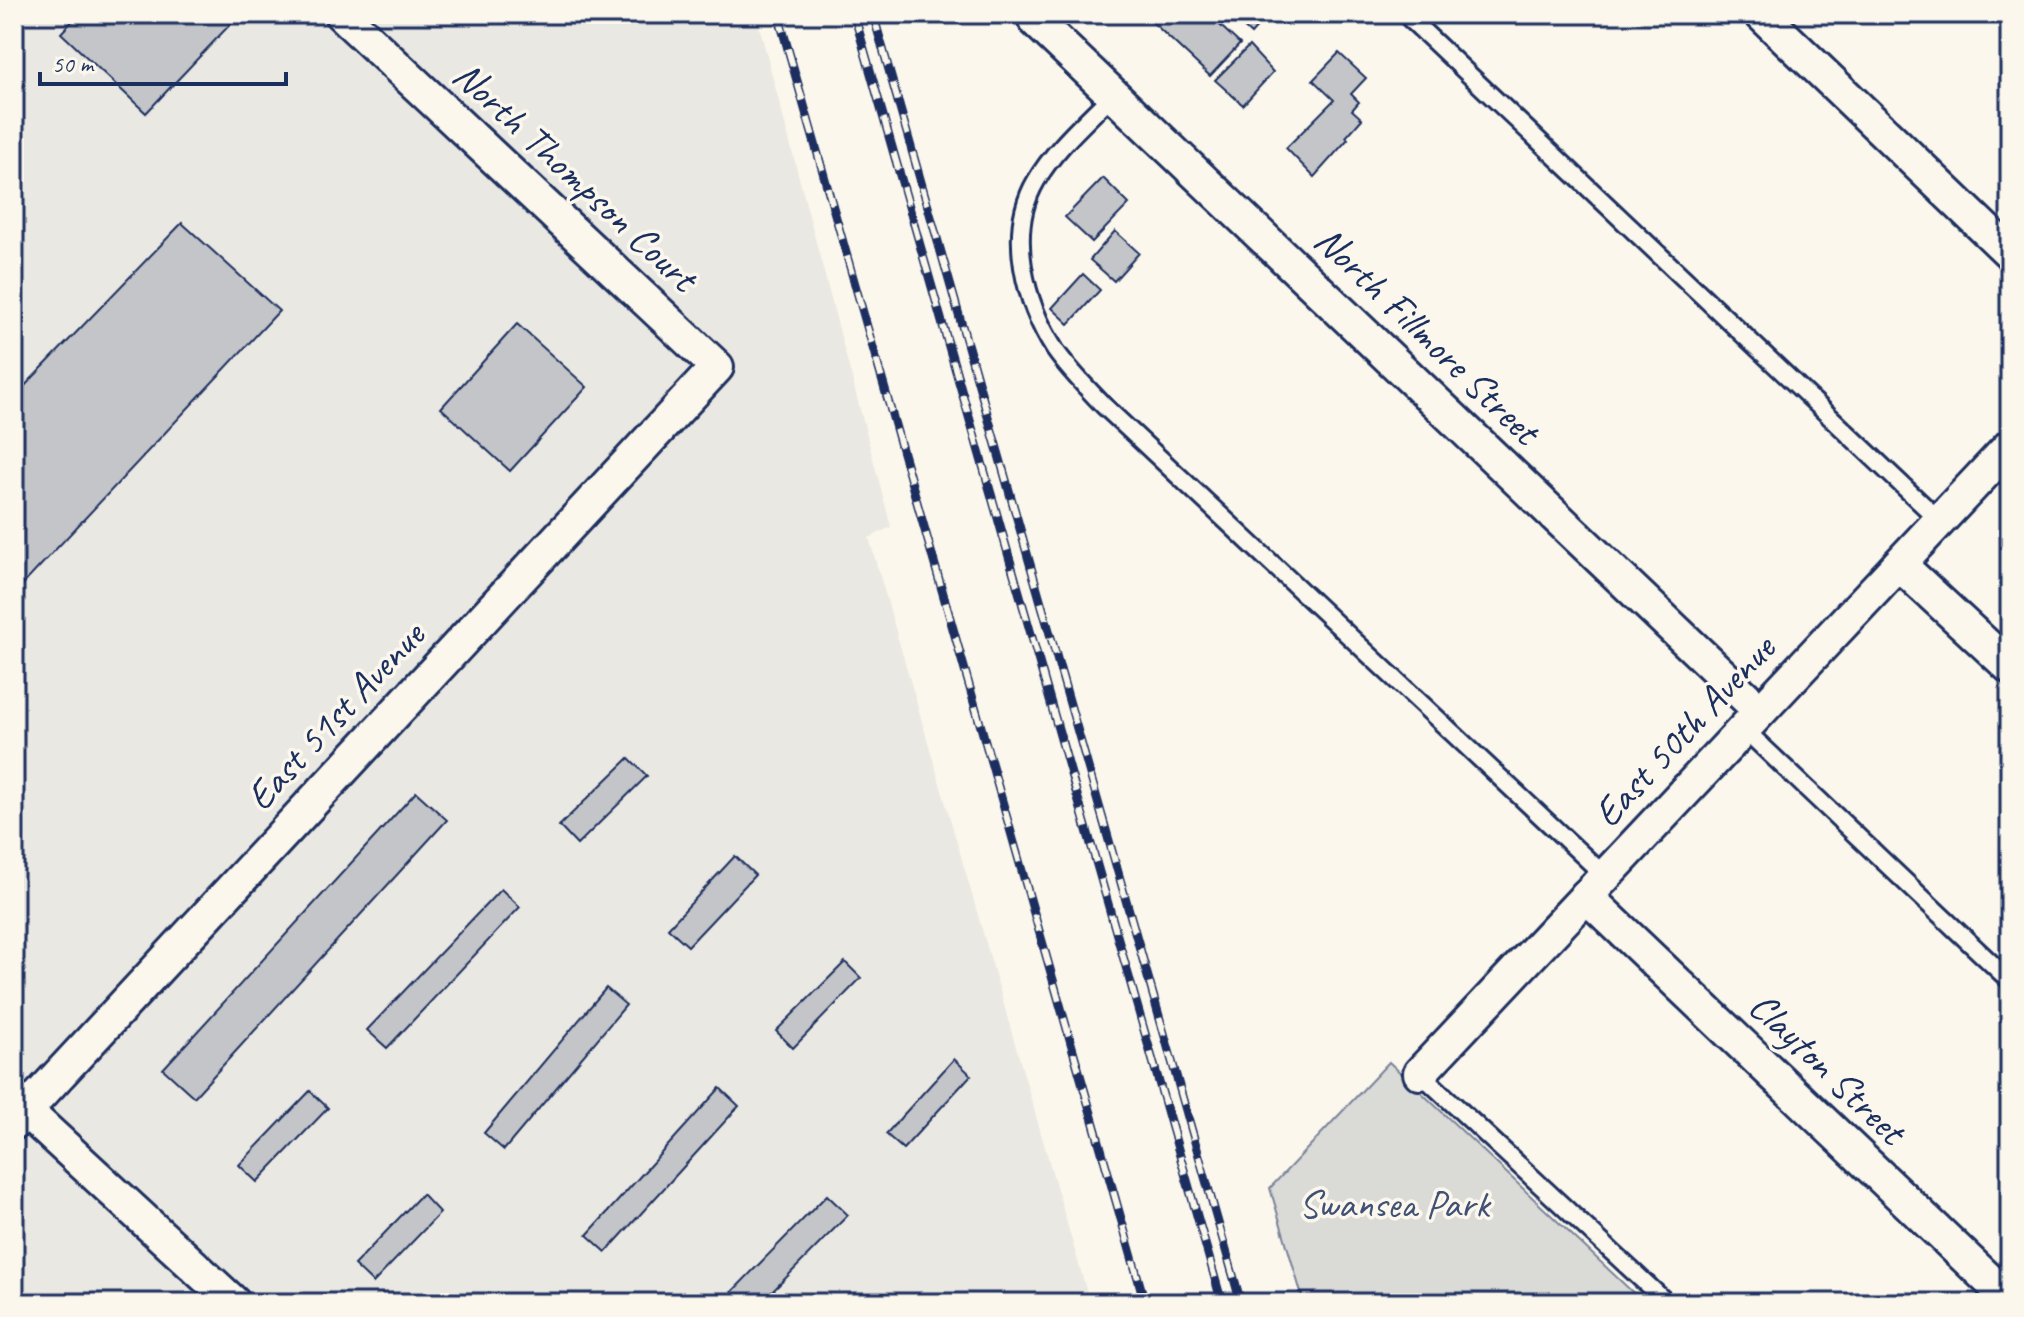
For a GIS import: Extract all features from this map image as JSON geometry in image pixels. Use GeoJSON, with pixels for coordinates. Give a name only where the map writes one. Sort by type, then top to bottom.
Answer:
{"type":"FeatureCollection","features":[{"type":"Feature","properties":{"kind":"street","name":"North Thompson Court"},"geometry":{"type":"LineString","coordinates":[[341,14],[717,367]]}},
{"type":"Feature","properties":{"kind":"street"},"geometry":{"type":"LineString","coordinates":[[1761,14],[2010,253]]}},
{"type":"Feature","properties":{"kind":"street","name":"North Fillmore Street"},"geometry":{"type":"LineString","coordinates":[[1038,17],[1752,720]]}},
{"type":"Feature","properties":{"kind":"street","name":"East 51st Avenue"},"geometry":{"type":"LineString","coordinates":[[18,1111],[717,367]]}},
{"type":"Feature","properties":{"kind":"street","name":"East 50th Avenue"},"geometry":{"type":"LineString","coordinates":[[1420,1073],[2010,446]]}},
{"type":"Feature","properties":{"kind":"street"},"geometry":{"type":"LineString","coordinates":[[1899,564],[2010,667]]}},
{"type":"Feature","properties":{"kind":"street","name":"Clayton Street"},"geometry":{"type":"LineString","coordinates":[[1596,886],[2010,1300]]}},
{"type":"Feature","properties":{"kind":"street"},"geometry":{"type":"LineString","coordinates":[[18,1111],[234,1303]]}},
{"type":"Feature","properties":{"kind":"lane"},"geometry":{"type":"LineString","coordinates":[[1405,14],[1940,521]]}},
{"type":"Feature","properties":{"kind":"lane"},"geometry":{"type":"LineString","coordinates":[[1113,94],[1051,161],[1036,181],[1022,211],[1021,244],[1028,290],[1039,321],[1055,350],[1114,416],[1596,886]]}},
{"type":"Feature","properties":{"kind":"lane"},"geometry":{"type":"LineString","coordinates":[[1752,720],[2010,981]]}},
{"type":"Feature","properties":{"kind":"lane"},"geometry":{"type":"LineString","coordinates":[[1420,1073],[1667,1303]]}},
{"type":"Feature","properties":{"kind":"shaded area"},"geometry":{"type":"Polygon","coordinates":[[[14,14],[756,14],[891,527],[869,538],[1090,1303],[14,1303],[14,14]]]}},
{"type":"Feature","properties":{"kind":"green space","name":"Swansea Park"},"geometry":{"type":"Polygon","coordinates":[[[1389,1062],[1644,1303],[1304,1303],[1270,1188],[1389,1062]]]}},
{"type":"Feature","properties":{"kind":"building"},"geometry":{"type":"Polygon","coordinates":[[[79,14],[240,14],[146,113],[61,33],[79,14]]]}},
{"type":"Feature","properties":{"kind":"building"},"geometry":{"type":"Polygon","coordinates":[[[1149,14],[1208,14],[1240,44],[1210,76],[1147,17],[1149,14]]]}},
{"type":"Feature","properties":{"kind":"building"},"geometry":{"type":"Polygon","coordinates":[[[1246,14],[1259,25],[1251,34],[1238,22],[1246,14]]]}},
{"type":"Feature","properties":{"kind":"building"},"geometry":{"type":"Polygon","coordinates":[[[1249,46],[1273,72],[1243,105],[1215,80],[1249,46]]]}},
{"type":"Feature","properties":{"kind":"building"},"geometry":{"type":"Polygon","coordinates":[[[1339,53],[1366,78],[1351,94],[1359,102],[1352,110],[1362,119],[1314,177],[1286,148],[1334,100],[1313,80],[1339,53]]]}},
{"type":"Feature","properties":{"kind":"building"},"geometry":{"type":"Polygon","coordinates":[[[1103,178],[1129,204],[1092,242],[1065,217],[1103,178]]]}},
{"type":"Feature","properties":{"kind":"building"},"geometry":{"type":"Polygon","coordinates":[[[182,223],[279,311],[14,594],[14,397],[182,223]]]}},
{"type":"Feature","properties":{"kind":"building"},"geometry":{"type":"Polygon","coordinates":[[[1115,231],[1139,253],[1114,281],[1090,260],[1115,231]]]}},
{"type":"Feature","properties":{"kind":"building"},"geometry":{"type":"Polygon","coordinates":[[[1083,274],[1100,290],[1069,324],[1052,308],[1083,274]]]}},
{"type":"Feature","properties":{"kind":"building"},"geometry":{"type":"Polygon","coordinates":[[[517,324],[587,387],[510,471],[441,408],[517,324]]]}},
{"type":"Feature","properties":{"kind":"building"},"geometry":{"type":"Polygon","coordinates":[[[629,758],[647,776],[577,845],[559,826],[629,758]]]}},
{"type":"Feature","properties":{"kind":"building"},"geometry":{"type":"Polygon","coordinates":[[[416,792],[447,820],[194,1097],[163,1069],[416,792]]]}},
{"type":"Feature","properties":{"kind":"building"},"geometry":{"type":"Polygon","coordinates":[[[735,856],[755,875],[688,946],[668,928],[735,856]]]}},
{"type":"Feature","properties":{"kind":"building"},"geometry":{"type":"Polygon","coordinates":[[[501,889],[520,907],[387,1048],[367,1030],[501,889]]]}},
{"type":"Feature","properties":{"kind":"building"},"geometry":{"type":"Polygon","coordinates":[[[845,962],[861,978],[793,1048],[776,1031],[845,962]]]}},
{"type":"Feature","properties":{"kind":"building"},"geometry":{"type":"Polygon","coordinates":[[[606,988],[626,1005],[504,1150],[484,1133],[606,988]]]}},
{"type":"Feature","properties":{"kind":"building"},"geometry":{"type":"Polygon","coordinates":[[[954,1059],[971,1075],[903,1149],[886,1134],[954,1059]]]}},
{"type":"Feature","properties":{"kind":"building"},"geometry":{"type":"Polygon","coordinates":[[[720,1088],[739,1106],[606,1252],[587,1235],[720,1088]]]}},
{"type":"Feature","properties":{"kind":"building"},"geometry":{"type":"Polygon","coordinates":[[[310,1091],[328,1108],[257,1182],[239,1165],[310,1091]]]}},
{"type":"Feature","properties":{"kind":"building"},"geometry":{"type":"Polygon","coordinates":[[[422,1194],[440,1213],[373,1283],[354,1265],[422,1194]]]}},
{"type":"Feature","properties":{"kind":"building"},"geometry":{"type":"Polygon","coordinates":[[[827,1195],[848,1215],[761,1303],[721,1303],[827,1195]]]}},
{"type":"Feature","properties":{"kind":"railway"},"geometry":{"type":"LineString","coordinates":[[778,14],[1145,1303]]}},
{"type":"Feature","properties":{"kind":"railway"},"geometry":{"type":"LineString","coordinates":[[854,14],[1222,1303]]}},
{"type":"Feature","properties":{"kind":"railway"},"geometry":{"type":"LineString","coordinates":[[873,14],[1241,1303]]}}]}
